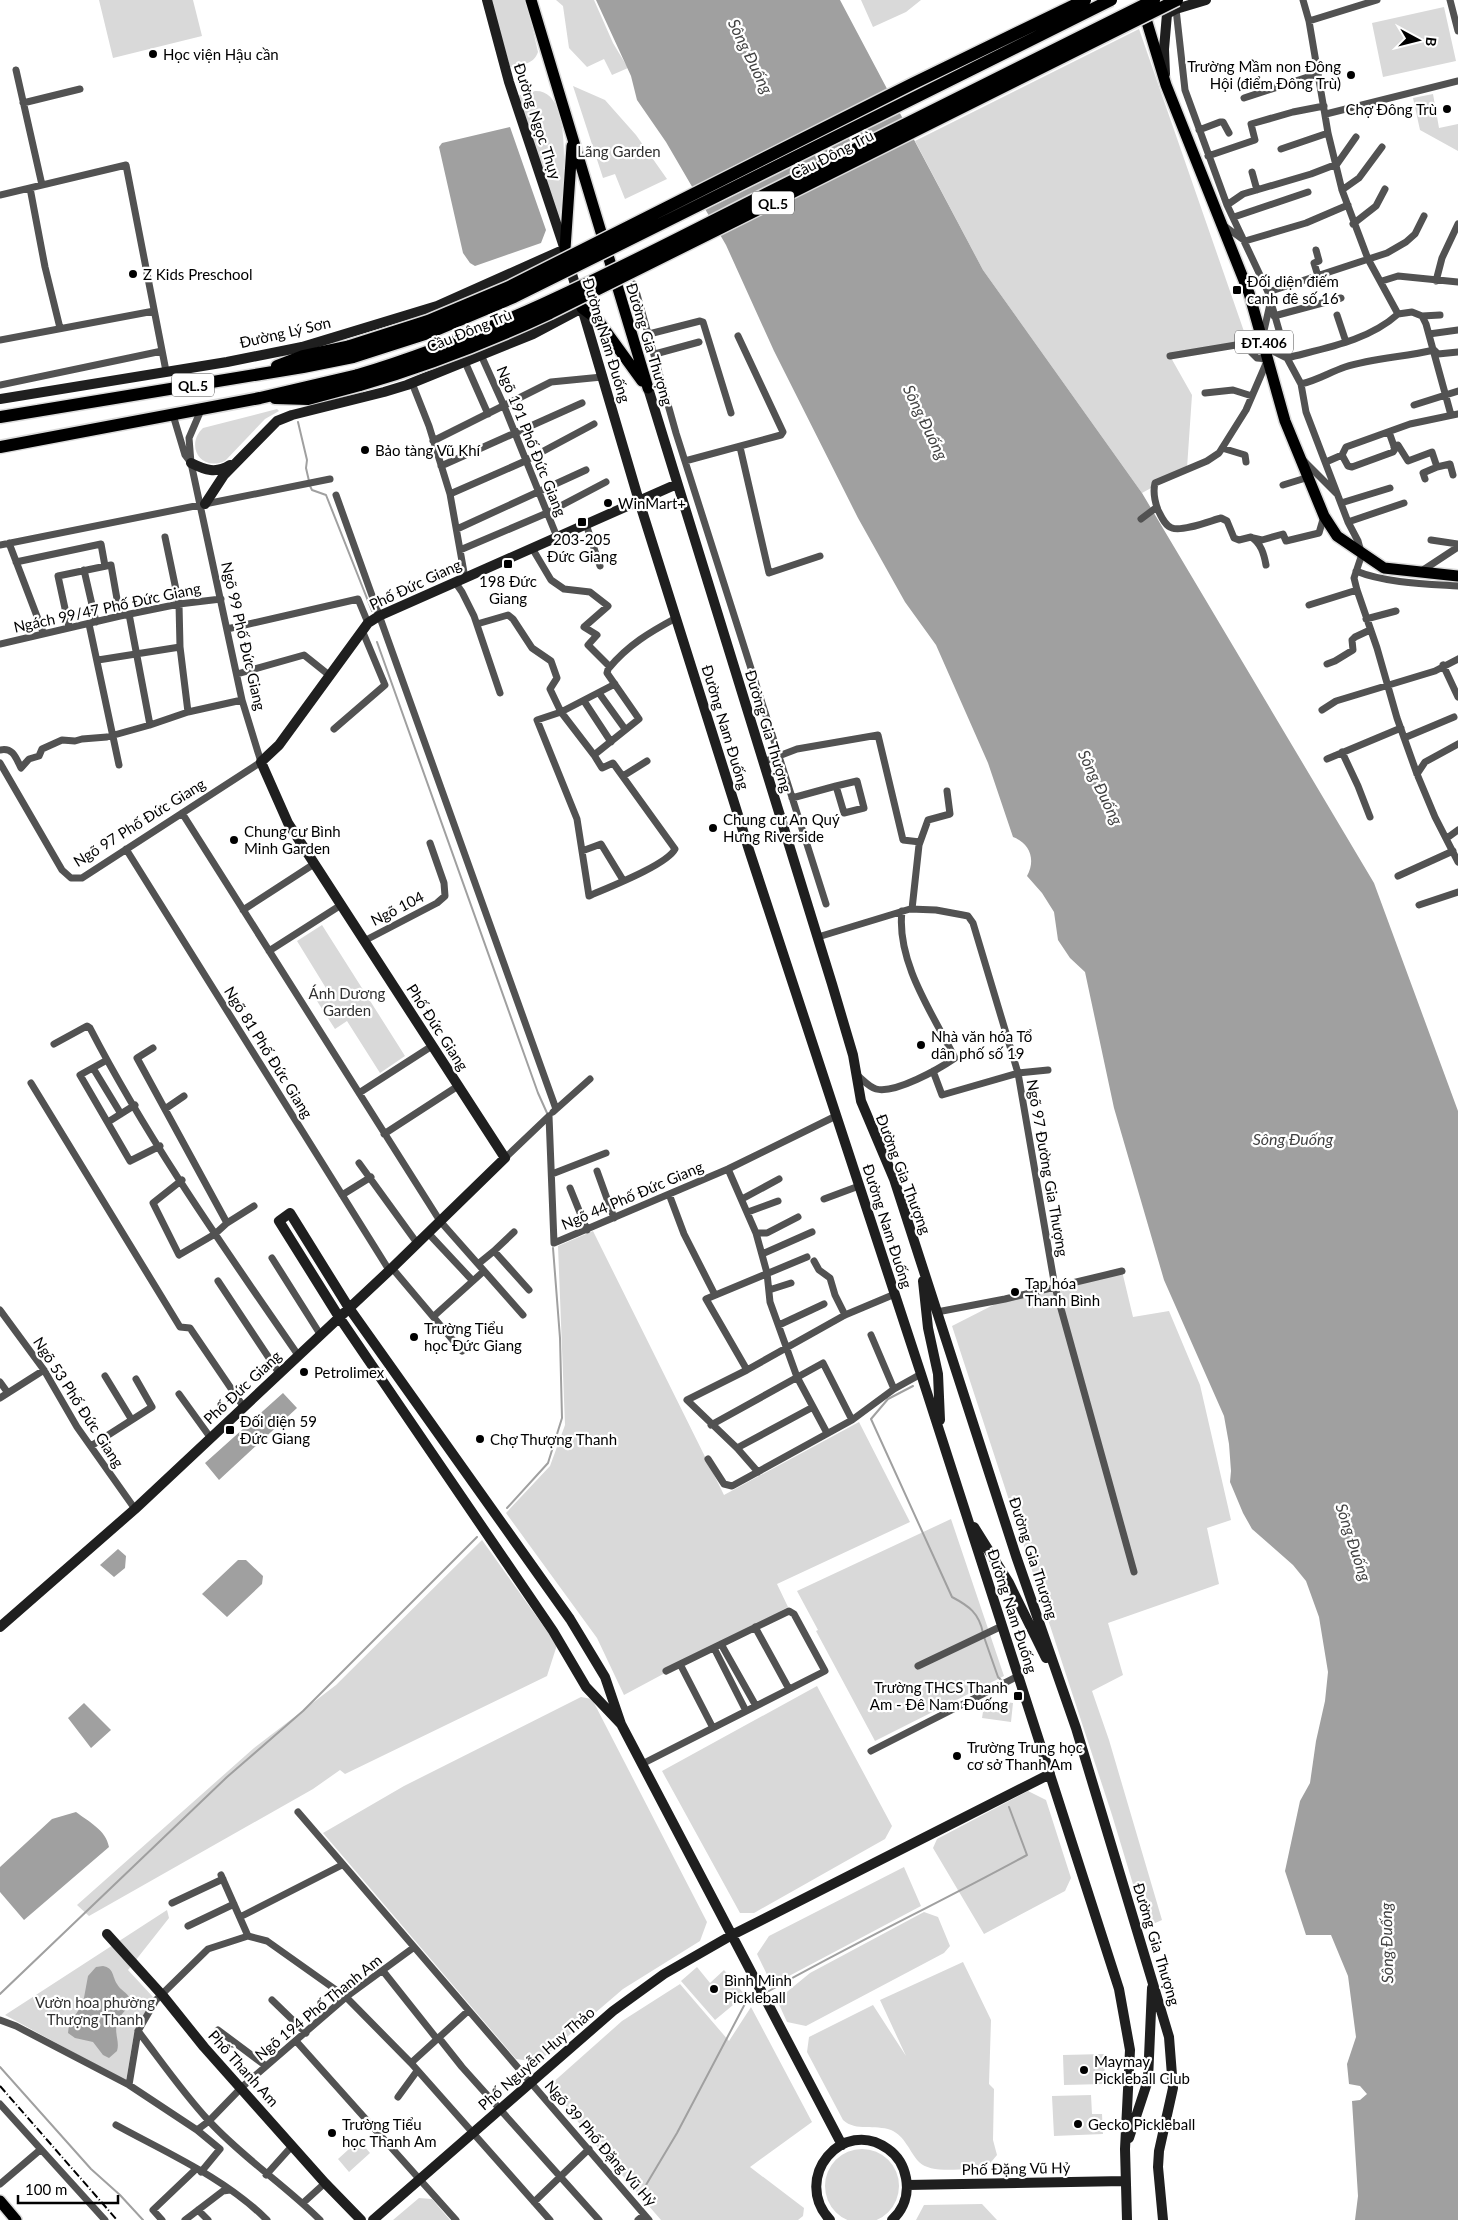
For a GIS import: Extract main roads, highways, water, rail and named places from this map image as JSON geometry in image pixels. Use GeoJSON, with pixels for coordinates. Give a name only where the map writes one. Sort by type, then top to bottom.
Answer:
{"type":"FeatureCollection","features":[{"type":"Feature","properties":{"kind":"highway","name":"Cầu Đông Trù"},"geometry":{"type":"LineString","coordinates":[[351,351],[509,288],[903,89],[1085,0]]}},
{"type":"Feature","properties":{"kind":"highway","name":"Cầu Đông Trù"},"geometry":{"type":"LineString","coordinates":[[351,351],[431,332],[514,297],[1111,0]]}},
{"type":"Feature","properties":{"kind":"highway","name":"Cầu Đông Trù"},"geometry":{"type":"LineString","coordinates":[[359,380],[519,316],[1154,0]]}},
{"type":"Feature","properties":{"kind":"highway","name":"Cầu Đông Trù"},"geometry":{"type":"LineString","coordinates":[[359,380],[397,375],[456,353],[550,313],[1173,8]]}},
{"type":"Feature","properties":{"kind":"highway","name":"QL.5"},"geometry":{"type":"LineString","coordinates":[[0,417],[254,374],[351,351]]}},
{"type":"Feature","properties":{"kind":"highway","name":"QL.5"},"geometry":{"type":"LineString","coordinates":[[0,447],[359,380]]}},
{"type":"Feature","properties":{"kind":"main road","name":"Đường Ngọc Thụy"},"geometry":{"type":"LineString","coordinates":[[531,0],[572,140]]}},
{"type":"Feature","properties":{"kind":"main road","name":"ĐT.406"},"geometry":{"type":"LineString","coordinates":[[1140,0],[1166,85],[1250,293],[1285,421],[1324,516],[1337,536],[1384,568],[1456,574]]}},
{"type":"Feature","properties":{"kind":"main road"},"geometry":{"type":"LineString","coordinates":[[1163,0],[1173,8]]}},
{"type":"Feature","properties":{"kind":"main road"},"geometry":{"type":"LineString","coordinates":[[564,249],[572,140]]}},
{"type":"Feature","properties":{"kind":"main road","name":"Đường Gia Thượng"},"geometry":{"type":"LineString","coordinates":[[572,140],[648,388],[597,319],[582,308]]}},
{"type":"Feature","properties":{"kind":"main road"},"geometry":{"type":"LineString","coordinates":[[0,2201],[16,2220]]}},
{"type":"Feature","properties":{"kind":"water","name":"Sông Đuống"},"geometry":{"type":"Polygon","coordinates":[[[596,0],[840,0],[983,270],[1142,493],[1374,883],[1458,1111],[1458,2220],[1355,2220],[1358,2196],[1352,2101],[1360,2100],[1367,2094],[1360,2086],[1349,2084],[1347,2064],[1356,2037],[1348,1976],[1331,1935],[1306,1935],[1285,1871],[1300,1801],[1310,1783],[1316,1741],[1325,1701],[1328,1672],[1319,1617],[1306,1581],[1293,1565],[1252,1529],[1230,1482],[1229,1444],[1224,1416],[1164,1280],[1114,1108],[1085,972],[1070,958],[1058,940],[1054,912],[1042,893],[1027,876],[1031,864],[1030,853],[1024,843],[1013,837],[988,763],[936,645],[905,602],[858,518],[774,351],[726,245],[666,142],[637,100],[631,76],[596,0]]]}},
{"type":"Feature","properties":{"kind":"water"},"geometry":{"type":"Polygon","coordinates":[[[510,127],[546,230],[541,243],[475,266],[470,263],[463,253],[439,147],[442,143],[510,127]]]}},
{"type":"Feature","properties":{"kind":"water"},"geometry":{"type":"Polygon","coordinates":[[[283,1393],[297,1408],[219,1480],[205,1463],[283,1393]]]}},
{"type":"Feature","properties":{"kind":"water"},"geometry":{"type":"Polygon","coordinates":[[[118,1549],[126,1556],[125,1568],[114,1577],[100,1565],[118,1549]]]}},
{"type":"Feature","properties":{"kind":"water"},"geometry":{"type":"Polygon","coordinates":[[[238,1560],[246,1560],[263,1576],[262,1584],[227,1617],[202,1594],[238,1560]]]}},
{"type":"Feature","properties":{"kind":"water"},"geometry":{"type":"Polygon","coordinates":[[[84,1703],[111,1730],[91,1748],[68,1718],[84,1703]]]}},
{"type":"Feature","properties":{"kind":"water"},"geometry":{"type":"Polygon","coordinates":[[[76,1812],[101,1831],[109,1847],[24,1920],[0,1892],[0,1867],[52,1819],[76,1812]]]}},
{"type":"Feature","properties":{"kind":"water"},"geometry":{"type":"Polygon","coordinates":[[[103,1966],[111,1970],[118,1986],[130,1999],[128,2006],[117,2023],[117,2051],[109,2058],[103,2055],[93,2042],[75,2038],[68,2033],[69,2025],[83,2003],[88,1976],[96,1967],[103,1966]]]}},
{"type":"Feature","properties":{"kind":"waterway"},"geometry":{"type":"LineString","coordinates":[[298,422],[307,460],[306,468],[309,481]]}},
{"type":"Feature","properties":{"kind":"waterway"},"geometry":{"type":"LineString","coordinates":[[310,486],[312,490],[326,495],[372,611]]}},
{"type":"Feature","properties":{"kind":"waterway"},"geometry":{"type":"LineString","coordinates":[[377,642],[538,1093],[547,1113]]}},
{"type":"Feature","properties":{"kind":"waterway"},"geometry":{"type":"LineString","coordinates":[[507,1508],[548,1463],[562,1418],[560,1338],[553,1248]]}},
{"type":"Feature","properties":{"kind":"waterway"},"geometry":{"type":"LineString","coordinates":[[913,1386],[888,1399],[871,1419],[952,1597],[976,1615],[983,1633]]}},
{"type":"Feature","properties":{"kind":"waterway"},"geometry":{"type":"LineString","coordinates":[[0,1994],[227,1777],[303,1711],[477,1537]]}},
{"type":"Feature","properties":{"kind":"waterway"},"geometry":{"type":"LineString","coordinates":[[984,1637],[998,1677],[1002,1681]]}},
{"type":"Feature","properties":{"kind":"waterway"},"geometry":{"type":"LineString","coordinates":[[769,1991],[1027,1855],[1009,1807]]}},
{"type":"Feature","properties":{"kind":"waterway"},"geometry":{"type":"LineString","coordinates":[[640,2195],[677,2133],[747,2000]]}},
{"type":"Feature","properties":{"kind":"waterway"},"geometry":{"type":"LineString","coordinates":[[0,2067],[91,2169],[120,2195],[143,2220]]}},
{"type":"Feature","properties":{"kind":"railway"},"geometry":{"type":"LineString","coordinates":[[0,2086],[117,2220]]}},
{"type":"Feature","properties":{"kind":"place","name":"Học viện Hậu cần"},"geometry":{"type":"Point","coordinates":[153,54]}},
{"type":"Feature","properties":{"kind":"place","name":"Trường Mầm non Đông Hội (điểm Đông Trù)"},"geometry":{"type":"Point","coordinates":[1351,75]}},
{"type":"Feature","properties":{"kind":"place","name":"Chợ Đông Trù"},"geometry":{"type":"Point","coordinates":[1447,109]}},
{"type":"Feature","properties":{"kind":"place","name":"Z Kids Preschool"},"geometry":{"type":"Point","coordinates":[133,274]}},
{"type":"Feature","properties":{"kind":"place","name":"Đối diện điếm canh đê số 16"},"geometry":{"type":"Point","coordinates":[1237,290]}},
{"type":"Feature","properties":{"kind":"place","name":"Bảo tàng Vũ Khí"},"geometry":{"type":"Point","coordinates":[365,450]}},
{"type":"Feature","properties":{"kind":"place","name":"WinMart+"},"geometry":{"type":"Point","coordinates":[608,503]}},
{"type":"Feature","properties":{"kind":"place","name":"203-205 Đức Giang"},"geometry":{"type":"Point","coordinates":[582,522]}},
{"type":"Feature","properties":{"kind":"place","name":"198 Đức Giang"},"geometry":{"type":"Point","coordinates":[508,564]}},
{"type":"Feature","properties":{"kind":"place","name":"Chung cư An Quý Hưng Riverside"},"geometry":{"type":"Point","coordinates":[713,828]}},
{"type":"Feature","properties":{"kind":"place","name":"Chung cư Bình Minh Garden"},"geometry":{"type":"Point","coordinates":[234,840]}},
{"type":"Feature","properties":{"kind":"place","name":"Nhà văn hóa Tổ dân phố số 19"},"geometry":{"type":"Point","coordinates":[921,1045]}},
{"type":"Feature","properties":{"kind":"place","name":"Tạp hóa Thanh Bình"},"geometry":{"type":"Point","coordinates":[1015,1292]}},
{"type":"Feature","properties":{"kind":"place","name":"Trường Tiểu học Đức Giang"},"geometry":{"type":"Point","coordinates":[414,1337]}},
{"type":"Feature","properties":{"kind":"place","name":"Petrolimex"},"geometry":{"type":"Point","coordinates":[304,1372]}},
{"type":"Feature","properties":{"kind":"place","name":"Đối diện 59 Đức Giang"},"geometry":{"type":"Point","coordinates":[230,1430]}},
{"type":"Feature","properties":{"kind":"place","name":"Chợ Thượng Thanh"},"geometry":{"type":"Point","coordinates":[480,1439]}},
{"type":"Feature","properties":{"kind":"place","name":"Trường THCS Thanh Am - Đê Nam Đuống"},"geometry":{"type":"Point","coordinates":[1018,1696]}},
{"type":"Feature","properties":{"kind":"place","name":"Trường Trung học cơ sở Thanh Am"},"geometry":{"type":"Point","coordinates":[957,1756]}},
{"type":"Feature","properties":{"kind":"place","name":"Bình Minh Pickleball"},"geometry":{"type":"Point","coordinates":[714,1989]}},
{"type":"Feature","properties":{"kind":"place","name":"Maymay Pickleball Club"},"geometry":{"type":"Point","coordinates":[1084,2070]}},
{"type":"Feature","properties":{"kind":"place","name":"Gecko Pickleball"},"geometry":{"type":"Point","coordinates":[1078,2124]}},
{"type":"Feature","properties":{"kind":"place","name":"Trường Tiểu học Thanh Am"},"geometry":{"type":"Point","coordinates":[332,2133]}},
{"type":"Feature","properties":{"kind":"park label","name":"Lãng Garden"},"geometry":{"type":"Point","coordinates":[619,151]}},
{"type":"Feature","properties":{"kind":"park label","name":"Ánh Dương Garden"},"geometry":{"type":"Point","coordinates":[347,1002]}},
{"type":"Feature","properties":{"kind":"park label","name":"Vườn hoa phường Thượng Thanh"},"geometry":{"type":"Point","coordinates":[95,2010]}}]}
